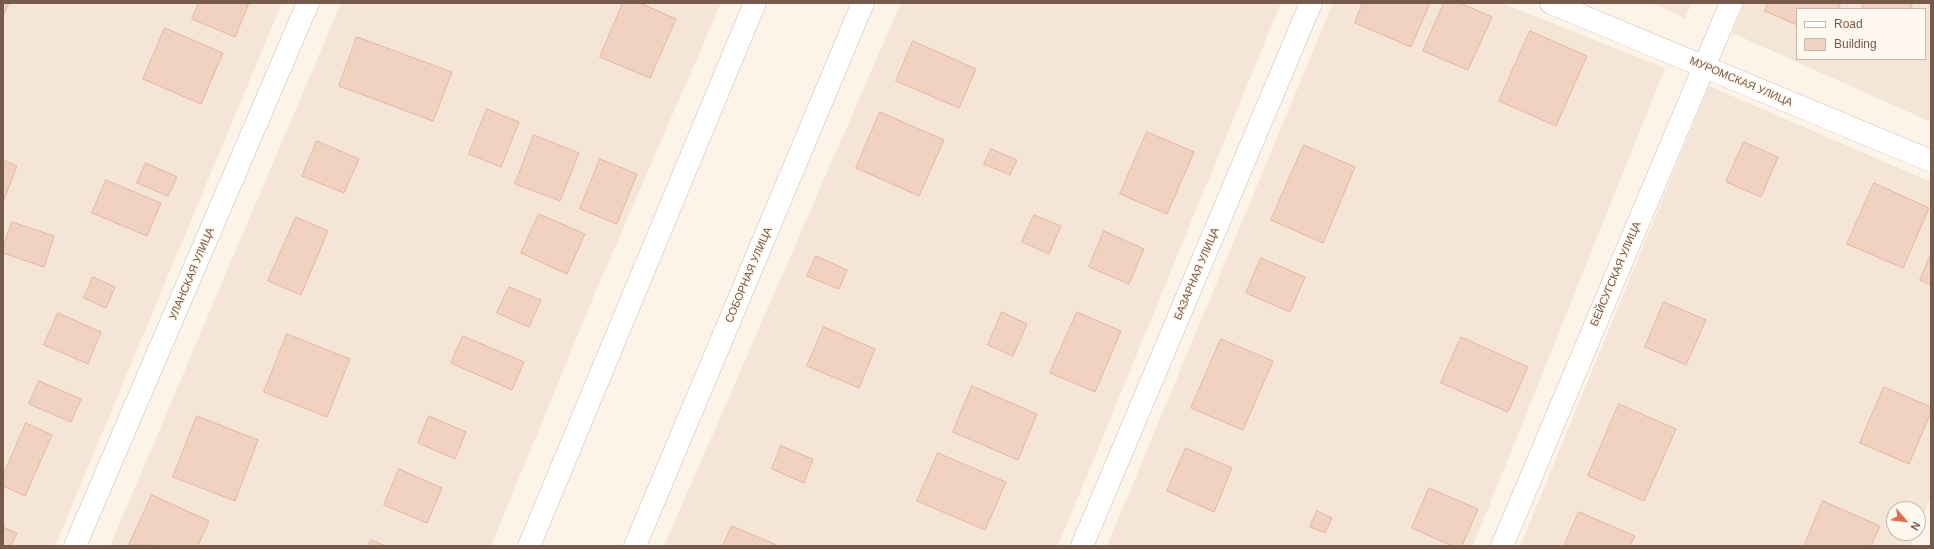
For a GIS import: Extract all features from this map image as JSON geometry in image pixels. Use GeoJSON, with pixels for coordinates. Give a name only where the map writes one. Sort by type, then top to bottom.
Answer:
{"type":"FeatureCollection","features":[{"type":"Feature","properties":{"kind":"street","name":"УЛАНСКАЯ УЛИЦА"},"geometry":{"type":"LineString","coordinates":[[75,546],[308,3]]}},
{"type":"Feature","properties":{"kind":"street"},"geometry":{"type":"LineString","coordinates":[[529,546],[755,3]]}},
{"type":"Feature","properties":{"kind":"street","name":"СОБОРНАЯ УЛИЦА"},"geometry":{"type":"LineString","coordinates":[[635,546],[863,3]]}},
{"type":"Feature","properties":{"kind":"street","name":"БАЗАРНАЯ УЛИЦА"},"geometry":{"type":"LineString","coordinates":[[1082,546],[1312,3]]}},
{"type":"Feature","properties":{"kind":"street","name":"МУРОМСКАЯ УЛИЦА"},"geometry":{"type":"LineString","coordinates":[[1551,3],[1931,161]]}},
{"type":"Feature","properties":{"kind":"street","name":"БЕЙСУГСКАЯ УЛИЦА"},"geometry":{"type":"LineString","coordinates":[[1502,546],[1731,3]]}},
{"type":"Feature","properties":{"kind":"shaded area"},"geometry":{"type":"Polygon","coordinates":[[[3,3],[282,3],[55,546],[3,546],[3,3]]]}},
{"type":"Feature","properties":{"kind":"shaded area"},"geometry":{"type":"Polygon","coordinates":[[[341,3],[721,3],[595,293],[491,546],[110,546],[341,3]]]}},
{"type":"Feature","properties":{"kind":"shaded area"},"geometry":{"type":"Polygon","coordinates":[[[901,3],[1281,3],[1058,546],[664,546],[901,3]]]}},
{"type":"Feature","properties":{"kind":"shaded area"},"geometry":{"type":"Polygon","coordinates":[[[1333,3],[1502,3],[1665,68],[1473,546],[1107,546],[1333,3]]]}},
{"type":"Feature","properties":{"kind":"shaded area"},"geometry":{"type":"Polygon","coordinates":[[[1652,3],[1692,3],[1685,18],[1652,3]]]}},
{"type":"Feature","properties":{"kind":"shaded area"},"geometry":{"type":"Polygon","coordinates":[[[1744,3],[1931,3],[1931,122],[1732,33],[1744,3]]]}},
{"type":"Feature","properties":{"kind":"shaded area"},"geometry":{"type":"Polygon","coordinates":[[[1709,86],[1931,182],[1931,497],[1926,509],[1926,501],[1886,501],[1886,541],[1913,541],[1911,546],[1520,546],[1709,86]]]}},
{"type":"Feature","properties":{"kind":"building"},"geometry":{"type":"Polygon","coordinates":[[[3,3],[9,3],[4,14],[3,14],[3,3]]]}},
{"type":"Feature","properties":{"kind":"building"},"geometry":{"type":"Polygon","coordinates":[[[199,3],[249,3],[235,37],[192,19],[199,3]]]}},
{"type":"Feature","properties":{"kind":"building"},"geometry":{"type":"Polygon","coordinates":[[[623,3],[640,3],[676,19],[650,78],[600,57],[623,3]]]}},
{"type":"Feature","properties":{"kind":"building"},"geometry":{"type":"Polygon","coordinates":[[[1363,3],[1430,3],[1411,47],[1355,23],[1363,3]]]}},
{"type":"Feature","properties":{"kind":"building"},"geometry":{"type":"Polygon","coordinates":[[[1444,3],[1460,3],[1492,17],[1468,70],[1423,51],[1444,3]]]}},
{"type":"Feature","properties":{"kind":"building"},"geometry":{"type":"Polygon","coordinates":[[[1768,3],[1841,3],[1838,8],[1796,8],[1796,25],[1765,11],[1768,3]]]}},
{"type":"Feature","properties":{"kind":"building"},"geometry":{"type":"Polygon","coordinates":[[[1864,3],[1913,3],[1910,8],[1862,8],[1864,3]]]}},
{"type":"Feature","properties":{"kind":"building"},"geometry":{"type":"Polygon","coordinates":[[[165,28],[223,53],[201,104],[143,79],[165,28]]]}},
{"type":"Feature","properties":{"kind":"building"},"geometry":{"type":"Polygon","coordinates":[[[1530,31],[1587,56],[1556,126],[1499,101],[1530,31]]]}},
{"type":"Feature","properties":{"kind":"building"},"geometry":{"type":"Polygon","coordinates":[[[357,37],[452,72],[433,121],[339,86],[357,37]]]}},
{"type":"Feature","properties":{"kind":"building"},"geometry":{"type":"Polygon","coordinates":[[[913,41],[976,69],[959,108],[896,81],[913,41]]]}},
{"type":"Feature","properties":{"kind":"building"},"geometry":{"type":"Polygon","coordinates":[[[487,109],[519,122],[501,167],[469,154],[487,109]]]}},
{"type":"Feature","properties":{"kind":"building"},"geometry":{"type":"Polygon","coordinates":[[[880,112],[944,140],[919,196],[856,168],[880,112]]]}},
{"type":"Feature","properties":{"kind":"building"},"geometry":{"type":"Polygon","coordinates":[[[1147,132],[1194,152],[1167,214],[1120,194],[1147,132]]]}},
{"type":"Feature","properties":{"kind":"building"},"geometry":{"type":"Polygon","coordinates":[[[534,135],[579,153],[560,201],[515,184],[534,135]]]}},
{"type":"Feature","properties":{"kind":"building"},"geometry":{"type":"Polygon","coordinates":[[[317,141],[359,159],[344,193],[302,176],[317,141]]]}},
{"type":"Feature","properties":{"kind":"building"},"geometry":{"type":"Polygon","coordinates":[[[1744,142],[1778,157],[1761,197],[1726,182],[1744,142]]]}},
{"type":"Feature","properties":{"kind":"building"},"geometry":{"type":"Polygon","coordinates":[[[1304,145],[1355,167],[1323,243],[1271,220],[1304,145]]]}},
{"type":"Feature","properties":{"kind":"building"},"geometry":{"type":"Polygon","coordinates":[[[991,149],[1017,160],[1010,175],[984,164],[991,149]]]}},
{"type":"Feature","properties":{"kind":"building"},"geometry":{"type":"Polygon","coordinates":[[[600,159],[637,174],[617,224],[580,209],[600,159]]]}},
{"type":"Feature","properties":{"kind":"building"},"geometry":{"type":"Polygon","coordinates":[[[3,160],[17,166],[3,202],[3,160]]]}},
{"type":"Feature","properties":{"kind":"building"},"geometry":{"type":"Polygon","coordinates":[[[146,163],[177,177],[168,196],[137,183],[146,163]]]}},
{"type":"Feature","properties":{"kind":"building"},"geometry":{"type":"Polygon","coordinates":[[[106,180],[161,203],[147,236],[92,213],[106,180]]]}},
{"type":"Feature","properties":{"kind":"building"},"geometry":{"type":"Polygon","coordinates":[[[1874,183],[1929,208],[1903,268],[1847,244],[1874,183]]]}},
{"type":"Feature","properties":{"kind":"building"},"geometry":{"type":"Polygon","coordinates":[[[539,214],[585,234],[567,274],[521,253],[539,214]]]}},
{"type":"Feature","properties":{"kind":"building"},"geometry":{"type":"Polygon","coordinates":[[[1034,215],[1061,226],[1049,254],[1022,242],[1034,215]]]}},
{"type":"Feature","properties":{"kind":"building"},"geometry":{"type":"Polygon","coordinates":[[[296,217],[328,231],[301,295],[268,281],[296,217]]]}},
{"type":"Feature","properties":{"kind":"building"},"geometry":{"type":"Polygon","coordinates":[[[12,222],[54,236],[44,267],[3,253],[3,248],[12,222]]]}},
{"type":"Feature","properties":{"kind":"building"},"geometry":{"type":"Polygon","coordinates":[[[1104,231],[1144,249],[1129,284],[1089,267],[1104,231]]]}},
{"type":"Feature","properties":{"kind":"building"},"geometry":{"type":"Polygon","coordinates":[[[1931,254],[1931,285],[1920,280],[1931,254]]]}},
{"type":"Feature","properties":{"kind":"building"},"geometry":{"type":"Polygon","coordinates":[[[816,256],[847,270],[839,289],[807,276],[816,256]]]}},
{"type":"Feature","properties":{"kind":"building"},"geometry":{"type":"Polygon","coordinates":[[[1261,258],[1305,277],[1290,312],[1246,293],[1261,258]]]}},
{"type":"Feature","properties":{"kind":"building"},"geometry":{"type":"Polygon","coordinates":[[[93,277],[115,287],[106,308],[84,298],[93,277]]]}},
{"type":"Feature","properties":{"kind":"building"},"geometry":{"type":"Polygon","coordinates":[[[509,287],[541,300],[529,327],[497,313],[509,287]]]}},
{"type":"Feature","properties":{"kind":"building"},"geometry":{"type":"Polygon","coordinates":[[[1664,302],[1706,320],[1686,365],[1645,347],[1664,302]]]}},
{"type":"Feature","properties":{"kind":"building"},"geometry":{"type":"Polygon","coordinates":[[[1002,312],[1027,324],[1013,356],[988,345],[1002,312]]]}},
{"type":"Feature","properties":{"kind":"building"},"geometry":{"type":"Polygon","coordinates":[[[1077,312],[1121,331],[1095,392],[1050,373],[1077,312]]]}},
{"type":"Feature","properties":{"kind":"building"},"geometry":{"type":"Polygon","coordinates":[[[58,313],[101,332],[88,364],[44,345],[58,313]]]}},
{"type":"Feature","properties":{"kind":"building"},"geometry":{"type":"Polygon","coordinates":[[[824,327],[875,349],[859,388],[807,366],[824,327]]]}},
{"type":"Feature","properties":{"kind":"building"},"geometry":{"type":"Polygon","coordinates":[[[287,334],[350,359],[327,417],[264,392],[287,334]]]}},
{"type":"Feature","properties":{"kind":"building"},"geometry":{"type":"Polygon","coordinates":[[[463,336],[524,362],[512,390],[451,363],[463,336]]]}},
{"type":"Feature","properties":{"kind":"building"},"geometry":{"type":"Polygon","coordinates":[[[1461,337],[1528,367],[1508,412],[1441,383],[1461,337]]]}},
{"type":"Feature","properties":{"kind":"building"},"geometry":{"type":"Polygon","coordinates":[[[1221,339],[1273,361],[1243,430],[1191,408],[1221,339]]]}},
{"type":"Feature","properties":{"kind":"building"},"geometry":{"type":"Polygon","coordinates":[[[39,381],[81,399],[71,422],[29,404],[39,381]]]}},
{"type":"Feature","properties":{"kind":"building"},"geometry":{"type":"Polygon","coordinates":[[[972,386],[1037,414],[1018,460],[953,432],[972,386]]]}},
{"type":"Feature","properties":{"kind":"building"},"geometry":{"type":"Polygon","coordinates":[[[1884,387],[1931,407],[1931,412],[1909,464],[1860,443],[1884,387]]]}},
{"type":"Feature","properties":{"kind":"building"},"geometry":{"type":"Polygon","coordinates":[[[1619,404],[1676,429],[1644,501],[1588,476],[1619,404]]]}},
{"type":"Feature","properties":{"kind":"building"},"geometry":{"type":"Polygon","coordinates":[[[197,416],[258,440],[235,501],[173,477],[197,416]]]}},
{"type":"Feature","properties":{"kind":"building"},"geometry":{"type":"Polygon","coordinates":[[[429,416],[466,432],[455,459],[418,443],[429,416]]]}},
{"type":"Feature","properties":{"kind":"building"},"geometry":{"type":"Polygon","coordinates":[[[26,423],[52,435],[25,496],[3,486],[3,476],[26,423]]]}},
{"type":"Feature","properties":{"kind":"building"},"geometry":{"type":"Polygon","coordinates":[[[781,446],[813,459],[804,483],[772,469],[781,446]]]}},
{"type":"Feature","properties":{"kind":"building"},"geometry":{"type":"Polygon","coordinates":[[[1186,448],[1232,468],[1214,512],[1167,491],[1186,448]]]}},
{"type":"Feature","properties":{"kind":"building"},"geometry":{"type":"Polygon","coordinates":[[[938,453],[1006,482],[985,530],[917,501],[938,453]]]}},
{"type":"Feature","properties":{"kind":"building"},"geometry":{"type":"Polygon","coordinates":[[[399,469],[442,488],[427,523],[384,505],[399,469]]]}},
{"type":"Feature","properties":{"kind":"building"},"geometry":{"type":"Polygon","coordinates":[[[1429,488],[1478,509],[1462,546],[1452,546],[1412,528],[1429,488]]]}},
{"type":"Feature","properties":{"kind":"building"},"geometry":{"type":"Polygon","coordinates":[[[152,495],[209,521],[198,546],[129,545],[152,495]]]}},
{"type":"Feature","properties":{"kind":"building"},"geometry":{"type":"Polygon","coordinates":[[[1823,501],[1880,526],[1871,546],[1804,546],[1823,501]]]}},
{"type":"Feature","properties":{"kind":"building"},"geometry":{"type":"Polygon","coordinates":[[[1317,511],[1332,518],[1325,533],[1310,527],[1317,511]]]}},
{"type":"Feature","properties":{"kind":"building"},"geometry":{"type":"Polygon","coordinates":[[[1579,512],[1635,536],[1630,546],[1564,546],[1579,512]]]}},
{"type":"Feature","properties":{"kind":"building"},"geometry":{"type":"Polygon","coordinates":[[[732,526],[779,546],[723,546],[732,526]]]}},
{"type":"Feature","properties":{"kind":"building"},"geometry":{"type":"Polygon","coordinates":[[[3,527],[17,533],[11,546],[3,546],[3,527]]]}},
{"type":"Feature","properties":{"kind":"building"},"geometry":{"type":"Polygon","coordinates":[[[371,540],[386,546],[368,546],[371,540]]]}}]}
